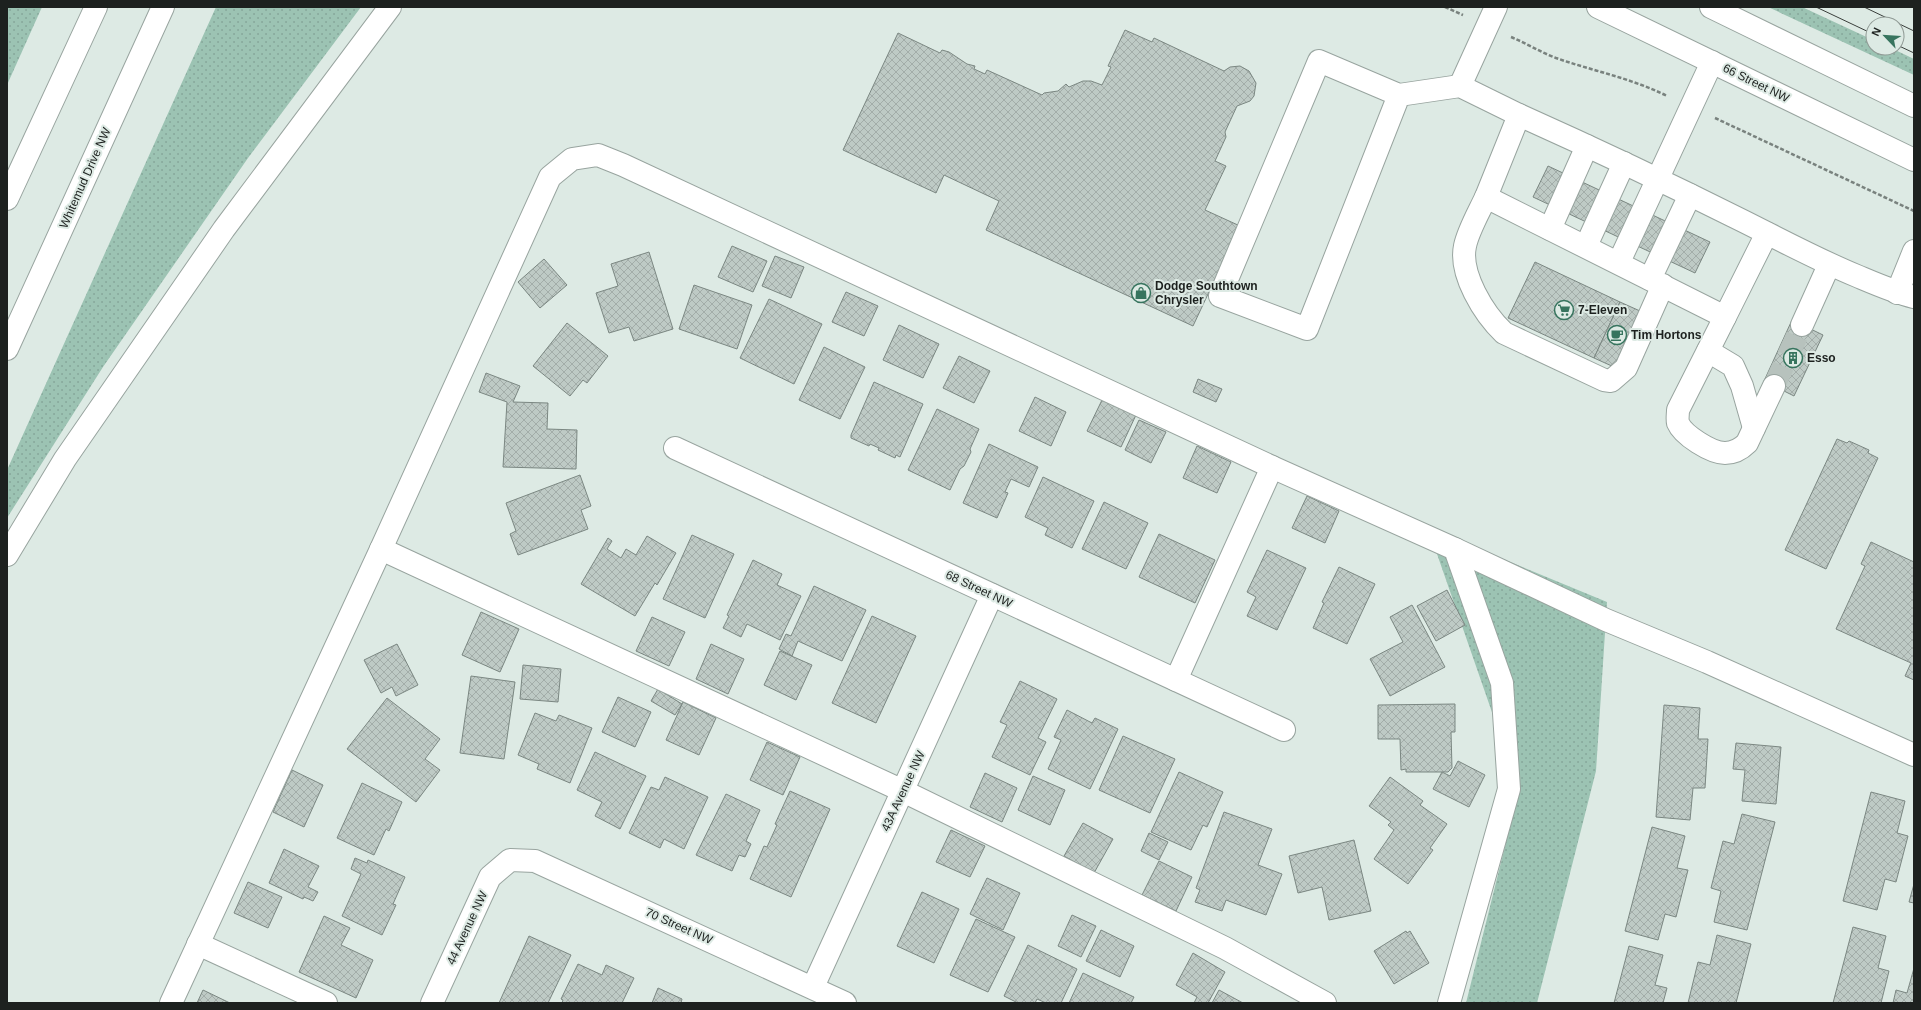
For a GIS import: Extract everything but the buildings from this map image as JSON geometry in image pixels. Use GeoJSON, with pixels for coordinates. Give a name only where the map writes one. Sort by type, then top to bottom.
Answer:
{"type":"FeatureCollection","features":[{"type":"Feature","properties":{"kind":"main road"},"geometry":{"type":"LineString","coordinates":[[7,199],[96,7]]}},
{"type":"Feature","properties":{"kind":"main road","name":"Whitemud Drive NW"},"geometry":{"type":"LineString","coordinates":[[7,349],[163,7]]}},
{"type":"Feature","properties":{"kind":"main road"},"geometry":{"type":"LineString","coordinates":[[7,555],[65,459],[224,229],[390,7]]}},
{"type":"Feature","properties":{"kind":"main road"},"geometry":{"type":"LineString","coordinates":[[1460,86],[1496,7]]}},
{"type":"Feature","properties":{"kind":"main road","name":"66 Street NW"},"geometry":{"type":"LineString","coordinates":[[1598,7],[1914,160]]}},
{"type":"Feature","properties":{"kind":"main road"},"geometry":{"type":"LineString","coordinates":[[1711,7],[1914,106]]}},
{"type":"Feature","properties":{"kind":"main road"},"geometry":{"type":"LineString","coordinates":[[1399,95],[1307,329],[1220,296],[1318,61],[1399,95],[1460,86],[1658,178],[1830,265],[1905,295],[1914,251]]}},
{"type":"Feature","properties":{"kind":"main road"},"geometry":{"type":"LineString","coordinates":[[1619,262],[1712,62]]}},
{"type":"Feature","properties":{"kind":"main road"},"geometry":{"type":"LineString","coordinates":[[1520,115],[1465,244],[1463,257],[1466,273],[1482,305],[1494,324],[1504,333],[1604,380],[1611,381],[1626,368],[1656,282],[1690,195]]}},
{"type":"Feature","properties":{"kind":"main road"},"geometry":{"type":"LineString","coordinates":[[1550,229],[1587,146]]}},
{"type":"Feature","properties":{"kind":"main road"},"geometry":{"type":"LineString","coordinates":[[171,1003],[381,549],[550,177],[572,159],[598,155],[630,168],[1272,467],[1606,620],[1707,662],[1914,755]]}},
{"type":"Feature","properties":{"kind":"main road"},"geometry":{"type":"LineString","coordinates":[[1586,246],[1624,163]]}},
{"type":"Feature","properties":{"kind":"main road"},"geometry":{"type":"LineString","coordinates":[[1486,197],[1619,262],[1725,317]]}},
{"type":"Feature","properties":{"kind":"main road"},"geometry":{"type":"LineString","coordinates":[[1767,233],[1678,410],[1678,421],[1683,430],[1692,438],[1723,453],[1740,450],[1747,443],[1774,386]]}},
{"type":"Feature","properties":{"kind":"main road"},"geometry":{"type":"LineString","coordinates":[[1802,325],[1830,265]]}},
{"type":"Feature","properties":{"kind":"main road"},"geometry":{"type":"LineString","coordinates":[[1708,351],[1732,366],[1742,386],[1754,428]]}},
{"type":"Feature","properties":{"kind":"main road","name":"68 Street NW"},"geometry":{"type":"LineString","coordinates":[[675,448],[1284,730]]}},
{"type":"Feature","properties":{"kind":"main road"},"geometry":{"type":"LineString","coordinates":[[1176,680],[1272,467]]}},
{"type":"Feature","properties":{"kind":"main road"},"geometry":{"type":"LineString","coordinates":[[381,549],[902,791],[1225,948],[1325,1003]]}},
{"type":"Feature","properties":{"kind":"main road"},"geometry":{"type":"LineString","coordinates":[[1449,1003],[1510,789],[1502,683],[1455,550]]}},
{"type":"Feature","properties":{"kind":"main road","name":"43A Avenue NW"},"geometry":{"type":"LineString","coordinates":[[813,987],[992,595]]}},
{"type":"Feature","properties":{"kind":"main road","name":"70 Street NW"},"geometry":{"type":"LineString","coordinates":[[510,860],[535,861],[813,987],[845,1003]]}},
{"type":"Feature","properties":{"kind":"main road","name":"44 Avenue NW"},"geometry":{"type":"LineString","coordinates":[[432,1003],[490,877],[510,860]]}},
{"type":"Feature","properties":{"kind":"main road"},"geometry":{"type":"LineString","coordinates":[[198,944],[326,1003]]}},
{"type":"Feature","properties":{"kind":"path"},"geometry":{"type":"LineString","coordinates":[[1445,7],[1463,15]]}},
{"type":"Feature","properties":{"kind":"path"},"geometry":{"type":"LineString","coordinates":[[1529,45],[1555,57],[1650,87],[1670,98]]}},
{"type":"Feature","properties":{"kind":"path"},"geometry":{"type":"LineString","coordinates":[[1714,118],[1914,211]]}},
{"type":"Feature","properties":{"kind":"green space"},"geometry":{"type":"Polygon","coordinates":[[[7,7],[42,7],[7,85],[7,7]]]}},
{"type":"Feature","properties":{"kind":"green space"},"geometry":{"type":"Polygon","coordinates":[[[216,7],[361,7],[248,158],[103,367],[7,518],[7,470],[216,7]]]}},
{"type":"Feature","properties":{"kind":"green space"},"geometry":{"type":"Polygon","coordinates":[[[1768,7],[1802,7],[1865,36],[1865,52],[1768,7]]]}},
{"type":"Feature","properties":{"kind":"green space"},"geometry":{"type":"Polygon","coordinates":[[[1905,55],[1914,59],[1914,75],[1873,56],[1905,56],[1905,55]]]}},
{"type":"Feature","properties":{"kind":"green space"},"geometry":{"type":"Polygon","coordinates":[[[1428,528],[1607,602],[1596,771],[1537,1003],[1466,1003],[1519,790],[1428,528]]]}},
{"type":"Feature","properties":{"kind":"tunnel"},"geometry":{"type":"LineString","coordinates":[[1774,386],[1802,325]]}},
{"type":"Feature","properties":{"kind":"tram line"},"geometry":{"type":"LineString","coordinates":[[1816,7],[1865,30]]}},
{"type":"Feature","properties":{"kind":"tram line"},"geometry":{"type":"LineString","coordinates":[[1864,7],[1914,31]]}},
{"type":"Feature","properties":{"kind":"tram line"},"geometry":{"type":"LineString","coordinates":[[1905,49],[1914,53]]}},
{"type":"Feature","properties":{"kind":"place","name":"Dodge Southtown Chrysler"},"geometry":{"type":"Point","coordinates":[1141,293]}},
{"type":"Feature","properties":{"kind":"place","name":"7-Eleven"},"geometry":{"type":"Point","coordinates":[1564,310]}},
{"type":"Feature","properties":{"kind":"place","name":"Tim Hortons"},"geometry":{"type":"Point","coordinates":[1617,335]}},
{"type":"Feature","properties":{"kind":"place","name":"Esso"},"geometry":{"type":"Point","coordinates":[1793,358]}}]}
